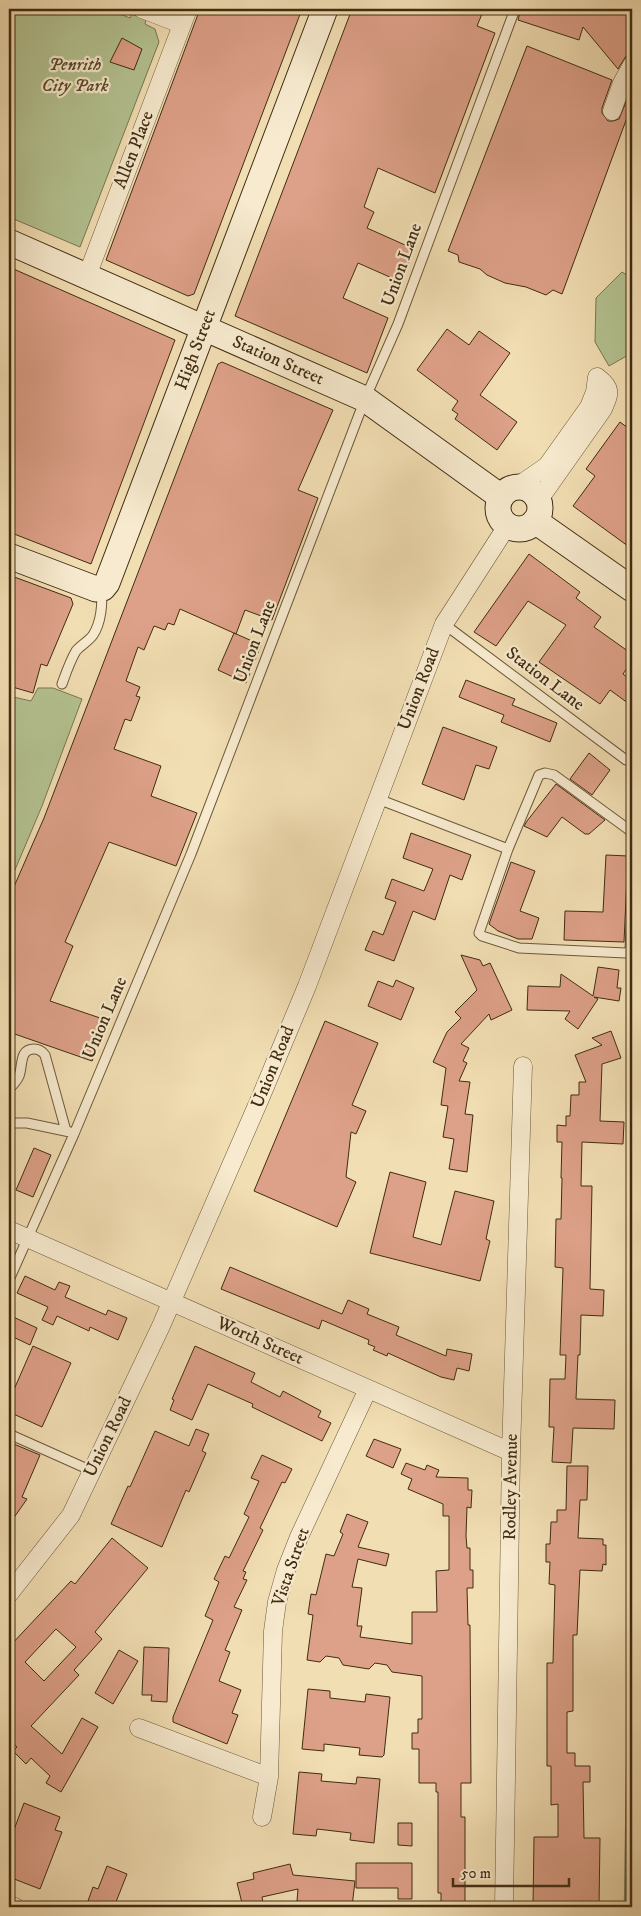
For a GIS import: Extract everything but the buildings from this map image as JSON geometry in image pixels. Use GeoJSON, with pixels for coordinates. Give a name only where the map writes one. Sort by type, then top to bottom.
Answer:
{"type":"FeatureCollection","features":[{"type":"Feature","properties":{"kind":"street","name":"Allen Place"},"geometry":{"type":"LineString","coordinates":[[87,276],[184,16],[142,9]]}},
{"type":"Feature","properties":{"kind":"street","name":"High Street"},"geometry":{"type":"LineString","coordinates":[[100,589],[107,584],[119,553],[324,9]]}},
{"type":"Feature","properties":{"kind":"street"},"geometry":{"type":"LineString","coordinates":[[612,111],[622,84],[632,65]]}},
{"type":"Feature","properties":{"kind":"street","name":"Station Street"},"geometry":{"type":"LineString","coordinates":[[9,242],[365,399],[508,492]]}},
{"type":"Feature","properties":{"kind":"street"},"geometry":{"type":"LineString","coordinates":[[597,377],[606,384],[609,394],[603,409],[525,528],[519,529],[507,526],[499,516],[499,502],[508,492],[547,466],[589,407],[595,392],[597,377]]}},
{"type":"Feature","properties":{"kind":"street"},"geometry":{"type":"LineString","coordinates":[[508,492],[526,489],[532,492],[537,511],[632,589]]}},
{"type":"Feature","properties":{"kind":"street","name":"Union Road"},"geometry":{"type":"LineString","coordinates":[[9,1594],[71,1515],[172,1303],[292,1022],[444,624],[507,526]]}},
{"type":"Feature","properties":{"kind":"street"},"geometry":{"type":"LineString","coordinates":[[9,556],[100,589]]}},
{"type":"Feature","properties":{"kind":"street","name":"Rodley Avenue"},"geometry":{"type":"LineString","coordinates":[[504,1907],[511,1452],[523,1066]]}},
{"type":"Feature","properties":{"kind":"street","name":"Worth Street"},"geometry":{"type":"LineString","coordinates":[[9,1230],[511,1452]]}},
{"type":"Feature","properties":{"kind":"street","name":"Vista Street"},"geometry":{"type":"LineString","coordinates":[[262,1817],[269,1777],[273,1631],[277,1602],[286,1570],[299,1538],[368,1389]]}},
{"type":"Feature","properties":{"kind":"street"},"geometry":{"type":"LineString","coordinates":[[139,1728],[269,1777]]}},
{"type":"Feature","properties":{"kind":"street"},"geometry":{"type":"LineString","coordinates":[[9,1905],[15,1907]]}},
{"type":"Feature","properties":{"kind":"lane","name":"Union Lane"},"geometry":{"type":"LineString","coordinates":[[9,1280],[28,1239],[70,1132],[191,854],[365,399],[398,324],[516,9]]}},
{"type":"Feature","properties":{"kind":"lane"},"geometry":{"type":"LineString","coordinates":[[62,684],[77,650],[93,635],[101,608],[100,589]]}},
{"type":"Feature","properties":{"kind":"lane","name":"Station Lane"},"geometry":{"type":"LineString","coordinates":[[444,624],[626,760]]}},
{"type":"Feature","properties":{"kind":"lane"},"geometry":{"type":"LineString","coordinates":[[632,832],[554,775],[545,773],[537,777],[508,849],[480,930],[482,936],[519,948],[626,953],[630,950],[632,904]]}},
{"type":"Feature","properties":{"kind":"lane"},"geometry":{"type":"LineString","coordinates":[[378,798],[508,849]]}},
{"type":"Feature","properties":{"kind":"lane"},"geometry":{"type":"LineString","coordinates":[[9,1088],[19,1075],[23,1056],[26,1052],[34,1049],[42,1052],[45,1055],[70,1132],[27,1123],[9,1123]]}},
{"type":"Feature","properties":{"kind":"lane"},"geometry":{"type":"LineString","coordinates":[[9,1434],[92,1471]]}},
{"type":"Feature","properties":{"kind":"green space","name":"Penrith City Park"},"geometry":{"type":"Polygon","coordinates":[[[9,9],[107,9],[130,18],[132,14],[146,20],[145,24],[155,29],[159,42],[80,247],[9,217],[9,9]]]}},
{"type":"Feature","properties":{"kind":"green space"},"geometry":{"type":"Polygon","coordinates":[[[622,272],[632,278],[632,354],[609,366],[595,342],[596,298],[622,272]]]}},
{"type":"Feature","properties":{"kind":"green space"},"geometry":{"type":"Polygon","coordinates":[[[38,688],[53,688],[82,699],[42,806],[9,884],[9,696],[31,701],[38,688]]]}},
{"type":"Feature","properties":{"kind":"waterway"},"geometry":{"type":"LineString","coordinates":[[626,1907],[632,1507]]}}]}
